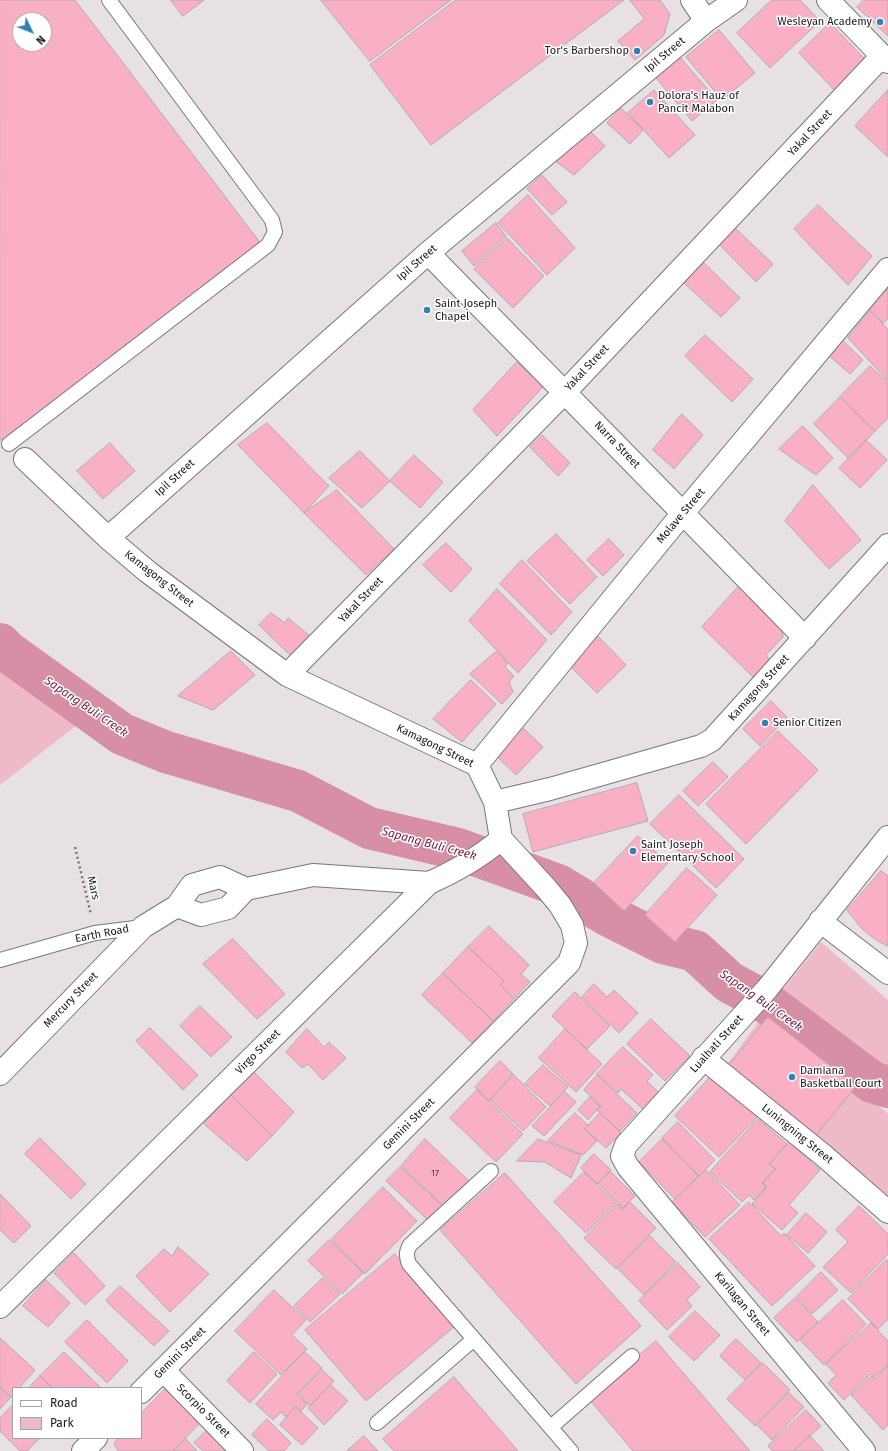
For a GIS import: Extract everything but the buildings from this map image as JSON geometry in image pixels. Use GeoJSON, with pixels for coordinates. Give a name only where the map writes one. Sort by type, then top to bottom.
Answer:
{"type":"FeatureCollection","features":[{"type":"Feature","properties":{"kind":"street"},"geometry":{"type":"LineString","coordinates":[[692,0],[706,21]]}},
{"type":"Feature","properties":{"kind":"street","name":"Ipil Street"},"geometry":{"type":"LineString","coordinates":[[108,538],[428,253],[706,21],[736,0]]}},
{"type":"Feature","properties":{"kind":"street"},"geometry":{"type":"LineString","coordinates":[[828,0],[885,59]]}},
{"type":"Feature","properties":{"kind":"street","name":"Yakal Street"},"geometry":{"type":"LineString","coordinates":[[287,675],[565,392],[885,59]]}},
{"type":"Feature","properties":{"kind":"street","name":"Narra Street"},"geometry":{"type":"LineString","coordinates":[[428,253],[805,638]]}},
{"type":"Feature","properties":{"kind":"street","name":"Molave Street"},"geometry":{"type":"LineString","coordinates":[[477,765],[683,513],[888,269]]}},
{"type":"Feature","properties":{"kind":"street","name":"Kamagong Street"},"geometry":{"type":"LineString","coordinates":[[25,459],[108,538],[148,572],[287,675],[477,765],[495,802],[550,789],[701,746],[712,740],[888,545]]}},
{"type":"Feature","properties":{"kind":"street"},"geometry":{"type":"LineString","coordinates":[[487,851],[495,802]]}},
{"type":"Feature","properties":{"kind":"street","name":"Lualhati Street"},"geometry":{"type":"LineString","coordinates":[[622,1156],[626,1145],[703,1058],[767,989],[888,838]]}},
{"type":"Feature","properties":{"kind":"street","name":"Gemini Street"},"geometry":{"type":"LineString","coordinates":[[142,1391],[569,963],[576,943],[572,924],[560,906],[529,869],[487,851]]}},
{"type":"Feature","properties":{"kind":"street","name":"Virgo Street"},"geometry":{"type":"LineString","coordinates":[[0,1307],[429,883],[453,873],[487,851]]}},
{"type":"Feature","properties":{"kind":"street"},"geometry":{"type":"LineString","coordinates":[[177,906],[201,915],[228,908],[246,889],[313,876],[429,883]]}},
{"type":"Feature","properties":{"kind":"street","name":"Earth Road"},"geometry":{"type":"LineString","coordinates":[[143,927],[177,906],[192,885],[220,877],[246,889]]}},
{"type":"Feature","properties":{"kind":"street"},"geometry":{"type":"LineString","coordinates":[[820,921],[888,973]]}},
{"type":"Feature","properties":{"kind":"street","name":"Mercury Street"},"geometry":{"type":"LineString","coordinates":[[0,1074],[143,927]]}},
{"type":"Feature","properties":{"kind":"street","name":"Luningning Street"},"geometry":{"type":"LineString","coordinates":[[703,1058],[823,1155],[888,1212]]}},
{"type":"Feature","properties":{"kind":"street","name":"Karilagan Street"},"geometry":{"type":"LineString","coordinates":[[622,1156],[628,1167],[864,1451]]}},
{"type":"Feature","properties":{"kind":"street","name":"Scorpio Street"},"geometry":{"type":"LineString","coordinates":[[163,1370],[242,1451]]}},
{"type":"Feature","properties":{"kind":"street"},"geometry":{"type":"LineString","coordinates":[[83,1451],[95,1439]]}},
{"type":"Feature","properties":{"kind":"lane"},"geometry":{"type":"LineString","coordinates":[[9,444],[268,245],[275,232],[272,220],[109,0]]}},
{"type":"Feature","properties":{"kind":"lane","name":"Earth Road"},"geometry":{"type":"LineString","coordinates":[[0,960],[95,933],[143,927]]}},
{"type":"Feature","properties":{"kind":"lane"},"geometry":{"type":"LineString","coordinates":[[491,1171],[410,1245],[406,1251],[406,1258],[409,1264],[572,1451]]}},
{"type":"Feature","properties":{"kind":"lane"},"geometry":{"type":"LineString","coordinates":[[377,1423],[474,1339]]}},
{"type":"Feature","properties":{"kind":"lane"},"geometry":{"type":"LineString","coordinates":[[551,1427],[632,1356]]}},
{"type":"Feature","properties":{"kind":"path","name":"Mars"},"geometry":{"type":"LineString","coordinates":[[76,847],[95,933]]}},
{"type":"Feature","properties":{"kind":"green space"},"geometry":{"type":"Polygon","coordinates":[[[0,656],[20,674],[86,718],[0,785],[0,656]]]}},
{"type":"Feature","properties":{"kind":"green space"},"geometry":{"type":"Polygon","coordinates":[[[821,942],[888,1000],[888,1097],[880,1107],[888,1114],[888,1198],[726,1066],[777,997],[821,942]]]}},
{"type":"Feature","properties":{"kind":"waterway","name":"Sapang Buli Creek"},"geometry":{"type":"LineString","coordinates":[[0,644],[8,652],[122,734],[166,752],[298,791],[369,828],[458,849],[558,885],[609,916],[663,943],[695,951],[729,982],[764,1001],[872,1082],[888,1087]]}},
{"type":"Feature","properties":{"kind":"place","name":"Wesleyan Academy"},"geometry":{"type":"Point","coordinates":[880,22]}},
{"type":"Feature","properties":{"kind":"place","name":"Tor's Barbershop"},"geometry":{"type":"Point","coordinates":[637,51]}},
{"type":"Feature","properties":{"kind":"place","name":"Dolora's Hauz of Pancit Malabon"},"geometry":{"type":"Point","coordinates":[650,102]}},
{"type":"Feature","properties":{"kind":"place","name":"Saint Joseph Chapel"},"geometry":{"type":"Point","coordinates":[427,310]}},
{"type":"Feature","properties":{"kind":"place","name":"Senior Citizen"},"geometry":{"type":"Point","coordinates":[765,723]}},
{"type":"Feature","properties":{"kind":"place","name":"Saint Joseph Elementary School"},"geometry":{"type":"Point","coordinates":[633,851]}},
{"type":"Feature","properties":{"kind":"place","name":"Damiana Basketball Court"},"geometry":{"type":"Point","coordinates":[792,1077]}}]}
